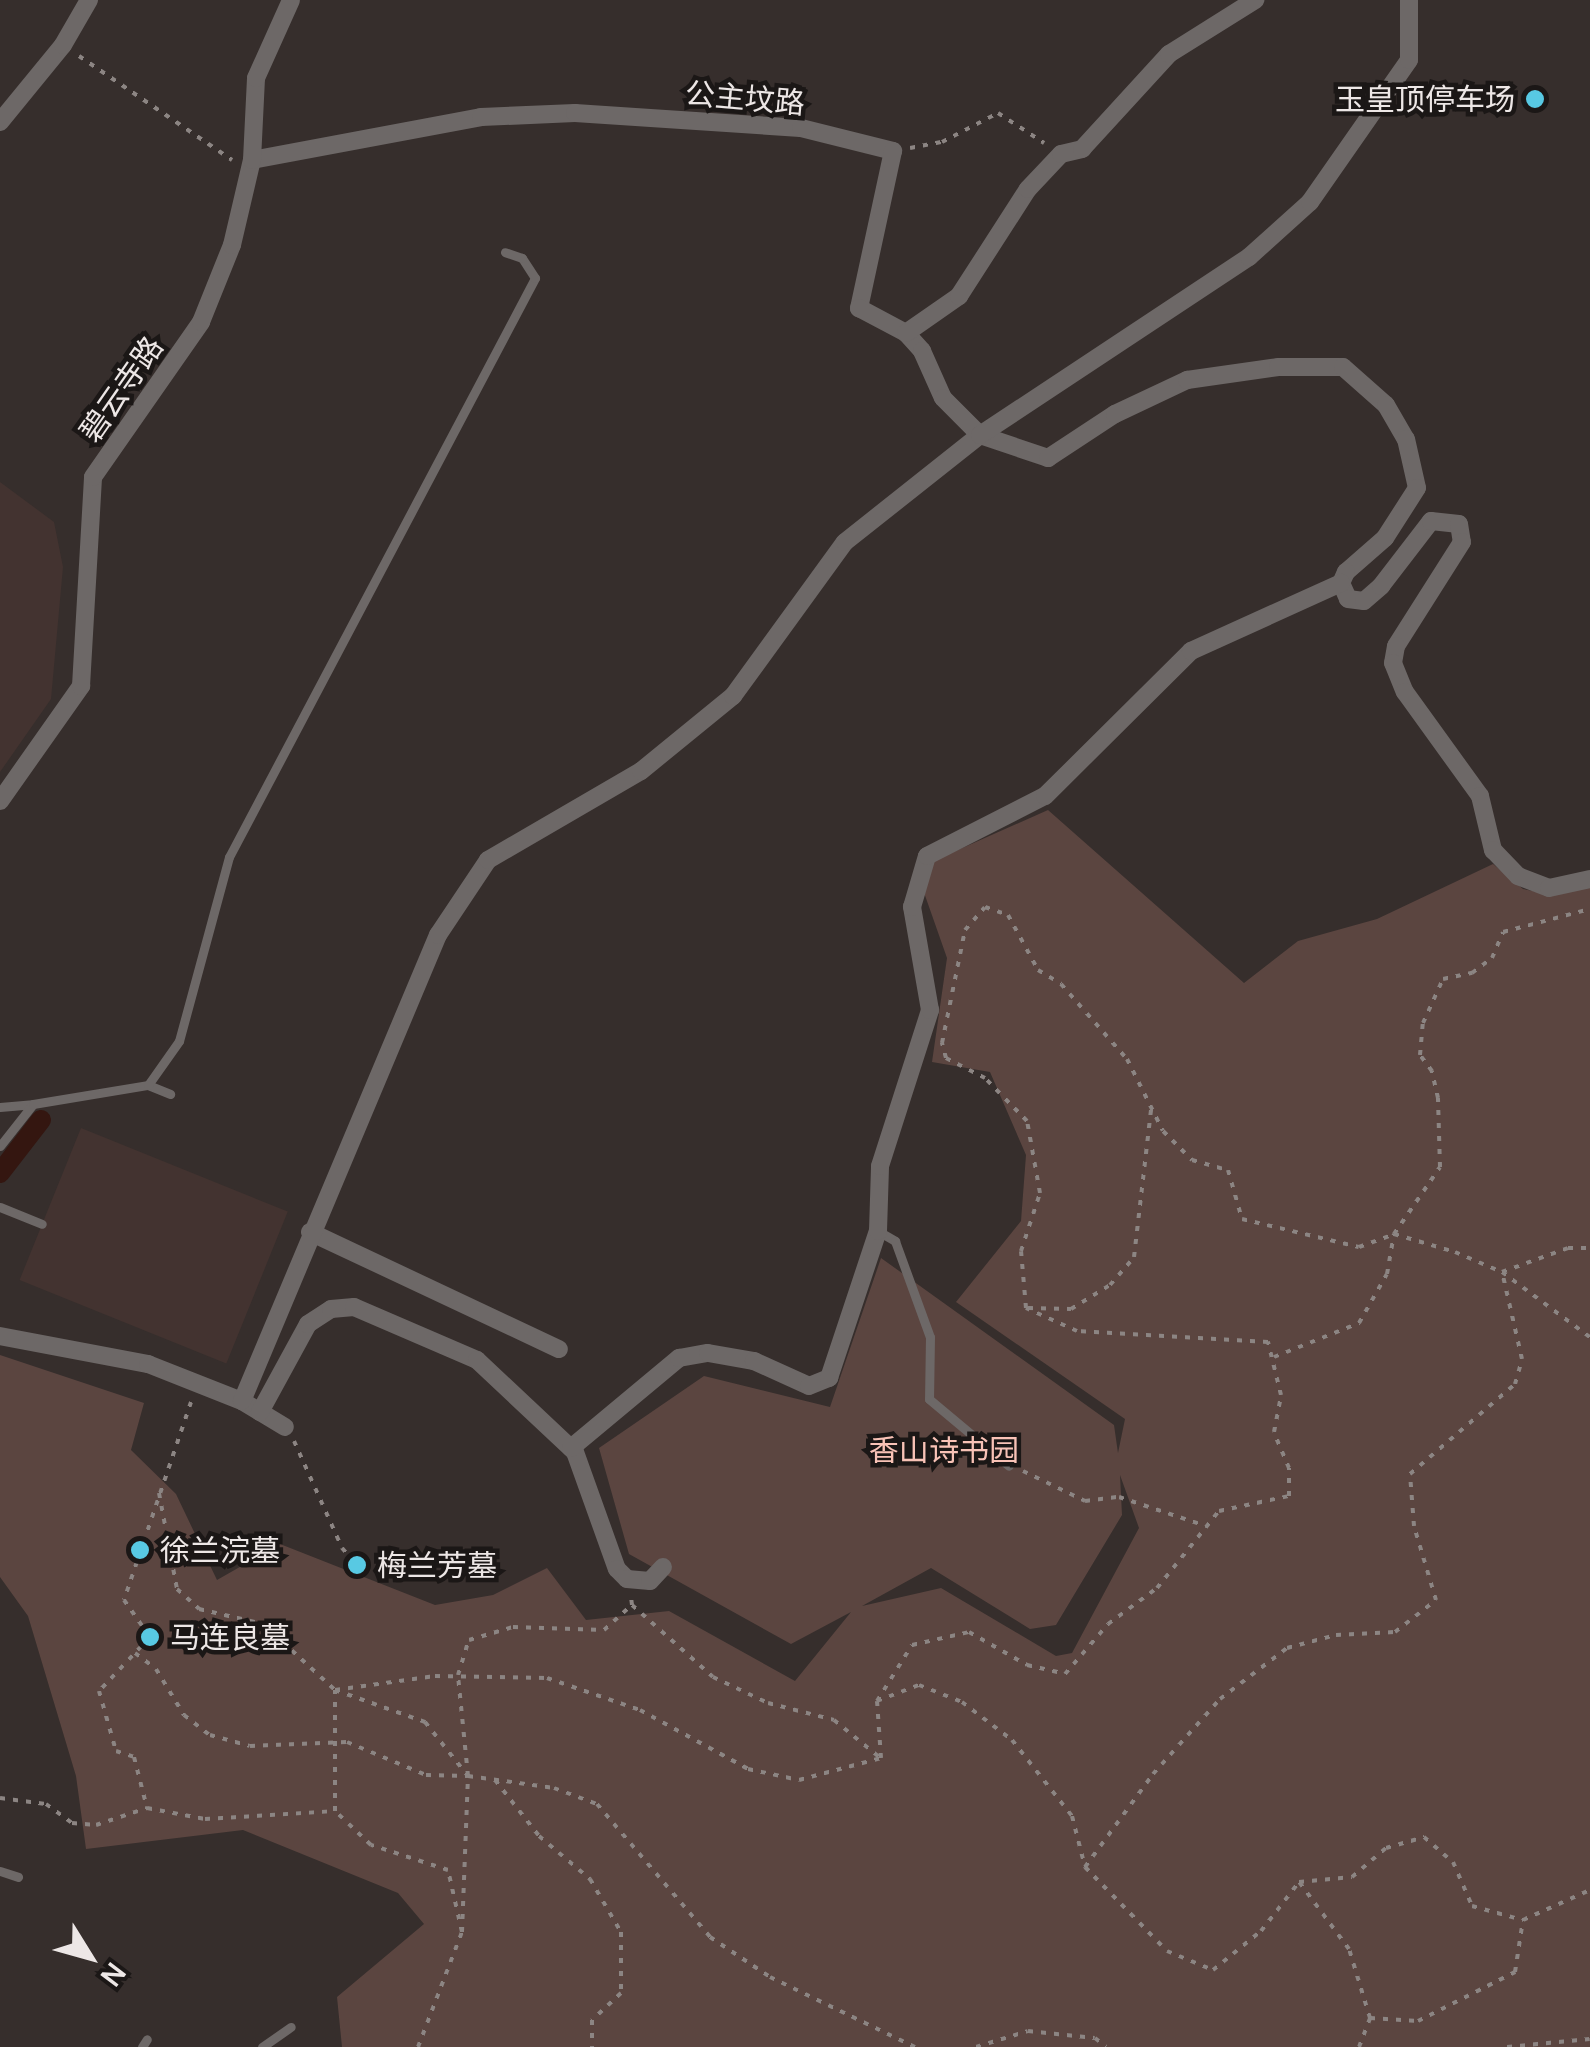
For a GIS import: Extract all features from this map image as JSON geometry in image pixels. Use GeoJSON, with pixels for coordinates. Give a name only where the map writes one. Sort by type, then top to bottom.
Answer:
{"type":"FeatureCollection","features":[{"type":"Feature","properties":{"kind":"street"},"geometry":{"type":"LineString","coordinates":[[0,122],[63,45],[89,0]]}},
{"type":"Feature","properties":{"kind":"street","name":"碧云寺路"},"geometry":{"type":"LineString","coordinates":[[0,801],[81,686],[93,478],[201,322],[232,246],[250,166],[256,78],[291,0]]}},
{"type":"Feature","properties":{"kind":"street"},"geometry":{"type":"LineString","coordinates":[[906,333],[959,296],[1028,189],[1061,154],[1082,149],[1169,54],[1255,0]]}},
{"type":"Feature","properties":{"kind":"street"},"geometry":{"type":"LineString","coordinates":[[242,1401],[438,935],[488,860],[642,771],[733,696],[845,542],[980,434],[1249,257],[1310,202],[1409,60],[1409,0]]}},
{"type":"Feature","properties":{"kind":"street","name":"公主坟路"},"geometry":{"type":"LineString","coordinates":[[250,166],[481,117],[575,113],[800,128],[893,151]]}},
{"type":"Feature","properties":{"kind":"street"},"geometry":{"type":"LineString","coordinates":[[570,1448],[679,1358],[708,1353],[754,1361],[809,1386],[829,1378],[878,1230],[880,1166],[930,1010],[912,907],[927,856],[1045,796],[1191,651],[1341,584],[1384,538],[1417,488],[1406,439],[1386,406],[1343,367],[1278,368],[1187,380],[1115,414],[1048,458],[980,434],[943,398],[922,351],[906,333],[859,308],[893,151]]}},
{"type":"Feature","properties":{"kind":"street"},"geometry":{"type":"LineString","coordinates":[[1341,584],[1348,599],[1364,602],[1431,521],[1459,524],[1462,542],[1396,646],[1393,664],[1405,692],[1480,796],[1493,850],[1518,876],[1549,888],[1590,879]]}},
{"type":"Feature","properties":{"kind":"street"},"geometry":{"type":"LineString","coordinates":[[310,1232],[559,1350]]}},
{"type":"Feature","properties":{"kind":"street"},"geometry":{"type":"LineString","coordinates":[[260,1412],[308,1324],[330,1310],[354,1307],[477,1360],[570,1448],[627,1579],[650,1581],[663,1567]]}},
{"type":"Feature","properties":{"kind":"street"},"geometry":{"type":"LineString","coordinates":[[0,1336],[148,1364],[242,1401],[286,1427]]}},
{"type":"Feature","properties":{"kind":"lane"},"geometry":{"type":"LineString","coordinates":[[148,1085],[179,1041],[229,857],[535,278],[522,258],[505,252]]}},
{"type":"Feature","properties":{"kind":"lane"},"geometry":{"type":"LineString","coordinates":[[0,1107],[148,1085],[170,1094]]}},
{"type":"Feature","properties":{"kind":"lane"},"geometry":{"type":"LineString","coordinates":[[0,1146],[32,1104]]}},
{"type":"Feature","properties":{"kind":"lane"},"geometry":{"type":"LineString","coordinates":[[0,1207],[42,1224]]}},
{"type":"Feature","properties":{"kind":"lane"},"geometry":{"type":"LineString","coordinates":[[878,1230],[895,1241],[930,1337],[929,1399],[1009,1466]]}},
{"type":"Feature","properties":{"kind":"lane"},"geometry":{"type":"LineString","coordinates":[[0,1871],[18,1877]]}},
{"type":"Feature","properties":{"kind":"lane"},"geometry":{"type":"LineString","coordinates":[[262,2047],[291,2027]]}},
{"type":"Feature","properties":{"kind":"path"},"geometry":{"type":"LineString","coordinates":[[63,45],[250,166]]}},
{"type":"Feature","properties":{"kind":"path"},"geometry":{"type":"LineString","coordinates":[[893,151],[942,142],[998,113],[1061,154]]}},
{"type":"Feature","properties":{"kind":"path"},"geometry":{"type":"LineString","coordinates":[[1026,1308],[1021,1251],[1040,1193],[1028,1121],[986,1078],[946,1058],[942,1044],[964,930],[986,908],[1008,914],[1038,970],[1061,984],[1128,1058],[1151,1109],[1192,1160],[1228,1170],[1242,1219],[1359,1247],[1394,1234],[1502,1272],[1590,1336]]}},
{"type":"Feature","properties":{"kind":"path"},"geometry":{"type":"LineString","coordinates":[[1272,1358],[1359,1323],[1388,1274],[1394,1234],[1440,1167],[1438,1098],[1432,1071],[1420,1055],[1423,1023],[1443,979],[1472,973],[1492,958],[1503,932],[1590,909]]}},
{"type":"Feature","properties":{"kind":"path"},"geometry":{"type":"LineString","coordinates":[[1026,1308],[1071,1309],[1110,1286],[1134,1258],[1151,1109]]}},
{"type":"Feature","properties":{"kind":"path"},"geometry":{"type":"LineString","coordinates":[[1502,1272],[1568,1248],[1590,1248]]}},
{"type":"Feature","properties":{"kind":"path"},"geometry":{"type":"LineString","coordinates":[[1084,1867],[1209,1712],[1287,1648],[1336,1635],[1394,1632],[1436,1600],[1414,1526],[1410,1474],[1515,1384],[1522,1359],[1502,1272]]}},
{"type":"Feature","properties":{"kind":"path"},"geometry":{"type":"LineString","coordinates":[[881,1758],[877,1702],[912,1645],[969,1632],[1027,1665],[1065,1674],[1108,1624],[1157,1588],[1219,1511],[1289,1496],[1289,1468],[1274,1432],[1280,1395],[1268,1342],[1077,1331],[1026,1308]]}},
{"type":"Feature","properties":{"kind":"path"},"geometry":{"type":"LineString","coordinates":[[147,1808],[134,1758],[116,1750],[99,1691],[150,1637],[124,1600],[197,1384]]}},
{"type":"Feature","properties":{"kind":"path"},"geometry":{"type":"LineString","coordinates":[[286,1427],[324,1498],[342,1548],[357,1565]]}},
{"type":"Feature","properties":{"kind":"path"},"geometry":{"type":"LineString","coordinates":[[1009,1466],[1085,1501],[1119,1496],[1206,1526]]}},
{"type":"Feature","properties":{"kind":"path"},"geometry":{"type":"LineString","coordinates":[[158,1493],[178,1589],[199,1609],[263,1624],[335,1690],[425,1722],[468,1776]]}},
{"type":"Feature","properties":{"kind":"path"},"geometry":{"type":"LineString","coordinates":[[627,1579],[632,1605],[713,1678],[768,1703],[834,1720],[881,1758]]}},
{"type":"Feature","properties":{"kind":"path"},"geometry":{"type":"LineString","coordinates":[[418,2047],[462,1932],[468,1776],[458,1675],[469,1640],[513,1627],[604,1630],[632,1605]]}},
{"type":"Feature","properties":{"kind":"path"},"geometry":{"type":"LineString","coordinates":[[135,1653],[156,1669],[184,1715],[210,1735],[250,1746],[334,1742],[426,1775],[468,1776],[554,1788],[597,1804],[710,1937],[770,1977],[913,2047]]}},
{"type":"Feature","properties":{"kind":"path"},"geometry":{"type":"LineString","coordinates":[[335,1690],[458,1675],[547,1678],[640,1710],[748,1769],[799,1780],[881,1758]]}},
{"type":"Feature","properties":{"kind":"path"},"geometry":{"type":"LineString","coordinates":[[877,1702],[918,1685],[962,1702],[1012,1740],[1072,1816],[1084,1867],[1167,1951],[1212,1970],[1261,1930],[1299,1882],[1352,1877],[1386,1848],[1424,1837],[1453,1862],[1472,1906],[1523,1920],[1590,1890]]}},
{"type":"Feature","properties":{"kind":"path"},"geometry":{"type":"LineString","coordinates":[[335,1690],[335,1812]]}},
{"type":"Feature","properties":{"kind":"path"},"geometry":{"type":"LineString","coordinates":[[494,1780],[540,1836],[590,1878],[621,1932],[621,1993],[592,2020],[592,2047]]}},
{"type":"Feature","properties":{"kind":"path"},"geometry":{"type":"LineString","coordinates":[[0,1798],[46,1804],[72,1824],[96,1825],[147,1808],[205,1819],[335,1812],[371,1845],[448,1870],[462,1932]]}},
{"type":"Feature","properties":{"kind":"path"},"geometry":{"type":"LineString","coordinates":[[1299,1882],[1349,1950],[1370,2018],[1359,2047]]}},
{"type":"Feature","properties":{"kind":"path"},"geometry":{"type":"LineString","coordinates":[[1370,2018],[1418,2021],[1515,1972],[1523,1920]]}},
{"type":"Feature","properties":{"kind":"path"},"geometry":{"type":"LineString","coordinates":[[976,2047],[1028,2032],[1095,2038],[1106,2047]]}},
{"type":"Feature","properties":{"kind":"path"},"geometry":{"type":"LineString","coordinates":[[1508,2047],[1590,2040]]}},
{"type":"Feature","properties":{"kind":"shaded area"},"geometry":{"type":"Polygon","coordinates":[[[0,482],[54,522],[63,567],[51,699],[0,772],[0,482]]]}},
{"type":"Feature","properties":{"kind":"shaded area"},"geometry":{"type":"Polygon","coordinates":[[[81,1128],[288,1212],[226,1364],[20,1280],[81,1128]]]}},
{"type":"Feature","properties":{"kind":"green space","name":"香山诗书园"},"geometry":{"type":"Polygon","coordinates":[[[1048,810],[1244,983],[1298,941],[1377,919],[1493,864],[1523,889],[1553,895],[1590,885],[1590,2047],[342,2047],[337,1997],[424,1924],[398,1893],[243,1830],[86,1849],[76,1776],[28,1616],[0,1577],[0,1355],[144,1403],[131,1450],[176,1494],[217,1580],[280,1544],[435,1605],[493,1595],[547,1568],[586,1620],[669,1611],[795,1681],[851,1612],[791,1644],[629,1554],[599,1448],[704,1376],[830,1407],[881,1258],[1114,1425],[1118,1453],[1125,1419],[956,1302],[1021,1221],[1026,1155],[990,1072],[932,1062],[947,958],[921,884],[933,861],[1048,810]],[[1120,1475],[1122,1515],[1056,1625],[1030,1629],[931,1568],[862,1606],[941,1588],[1056,1656],[1072,1653],[1139,1528],[1120,1475]]]}},
{"type":"Feature","properties":{"kind":"waterway"},"geometry":{"type":"LineString","coordinates":[[0,1173],[41,1120]]}},
{"type":"Feature","properties":{"kind":"place","name":"玉皇顶停车场"},"geometry":{"type":"Point","coordinates":[1535,99]}},
{"type":"Feature","properties":{"kind":"place","name":"徐兰浣墓"},"geometry":{"type":"Point","coordinates":[140,1550]}},
{"type":"Feature","properties":{"kind":"place","name":"梅兰芳墓"},"geometry":{"type":"Point","coordinates":[357,1565]}},
{"type":"Feature","properties":{"kind":"place","name":"马连良墓"},"geometry":{"type":"Point","coordinates":[150,1637]}}]}
